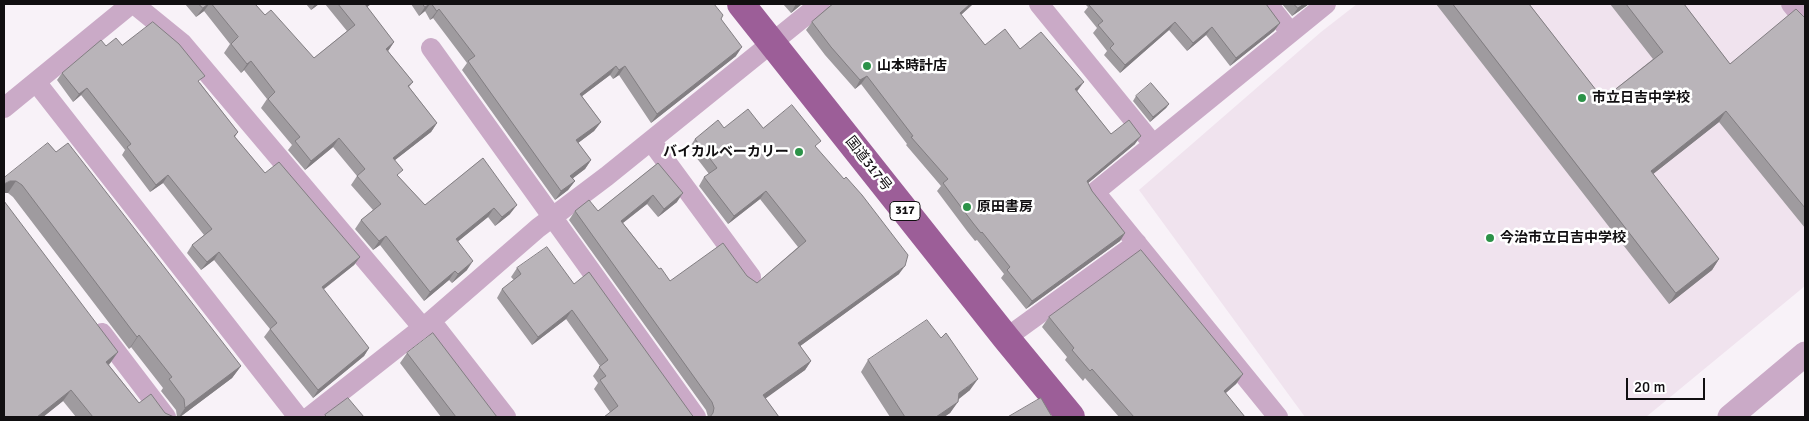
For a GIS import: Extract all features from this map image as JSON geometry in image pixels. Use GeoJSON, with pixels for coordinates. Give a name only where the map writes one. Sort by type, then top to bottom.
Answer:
{"type":"FeatureCollection","features":[{"type":"Feature","properties":{"kind":"highway","name":"国道317号"},"geometry":{"type":"LineString","coordinates":[[741,4],[1071,417]]}},
{"type":"Feature","properties":{"kind":"street"},"geometry":{"type":"LineString","coordinates":[[4,108],[132,4],[182,43],[506,417]]}},
{"type":"Feature","properties":{"kind":"street"},"geometry":{"type":"LineString","coordinates":[[310,417],[427,325],[553,217],[651,141],[820,4]]}},
{"type":"Feature","properties":{"kind":"street"},"geometry":{"type":"LineString","coordinates":[[1039,4],[1153,144]]}},
{"type":"Feature","properties":{"kind":"street"},"geometry":{"type":"LineString","coordinates":[[1268,4],[1290,32]]}},
{"type":"Feature","properties":{"kind":"street"},"geometry":{"type":"LineString","coordinates":[[1278,417],[1095,192],[1326,4]]}},
{"type":"Feature","properties":{"kind":"street"},"geometry":{"type":"LineString","coordinates":[[1791,4],[1805,21]]}},
{"type":"Feature","properties":{"kind":"street"},"geometry":{"type":"LineString","coordinates":[[431,48],[696,417]]}},
{"type":"Feature","properties":{"kind":"street"},"geometry":{"type":"LineString","coordinates":[[36,82],[298,417]]}},
{"type":"Feature","properties":{"kind":"street"},"geometry":{"type":"LineString","coordinates":[[651,141],[751,277]]}},
{"type":"Feature","properties":{"kind":"street"},"geometry":{"type":"LineString","coordinates":[[1006,338],[1137,242]]}},
{"type":"Feature","properties":{"kind":"street"},"geometry":{"type":"LineString","coordinates":[[88,314],[166,417]]}},
{"type":"Feature","properties":{"kind":"street"},"geometry":{"type":"LineString","coordinates":[[1730,417],[1805,354]]}},
{"type":"Feature","properties":{"kind":"shaded area","name":"今治市立日吉中学校"},"geometry":{"type":"Polygon","coordinates":[[[1357,4],[1780,4],[1805,33],[1805,286],[1646,417],[1305,417],[1139,190],[1321,32],[1357,4]]]}},
{"type":"Feature","properties":{"kind":"building"},"geometry":{"type":"Polygon","coordinates":[[[199,4],[208,4],[203,8],[199,4]]]}},
{"type":"Feature","properties":{"kind":"building"},"geometry":{"type":"Polygon","coordinates":[[[212,4],[255,4],[265,15],[271,10],[314,58],[355,25],[338,4],[365,4],[394,42],[386,49],[413,82],[408,86],[437,123],[393,158],[403,170],[397,175],[425,205],[483,158],[517,205],[502,217],[494,208],[456,239],[473,261],[458,274],[455,271],[430,292],[386,236],[379,241],[361,220],[381,204],[357,176],[365,169],[339,138],[311,161],[295,141],[300,137],[268,99],[275,92],[251,61],[247,64],[231,44],[238,37],[212,4]]]}},
{"type":"Feature","properties":{"kind":"building"},"geometry":{"type":"Polygon","coordinates":[[[432,4],[714,4],[723,15],[721,19],[742,47],[657,114],[625,66],[619,70],[616,66],[580,94],[601,122],[576,140],[591,160],[570,176],[575,181],[561,191],[468,61],[475,56],[439,9],[437,11],[432,4]]]}},
{"type":"Feature","properties":{"kind":"building"},"geometry":{"type":"Polygon","coordinates":[[[833,4],[970,4],[960,13],[985,45],[1005,29],[1020,49],[1041,32],[1084,82],[1075,89],[1111,134],[1129,120],[1141,136],[1087,181],[1092,191],[1125,233],[1032,301],[1007,270],[1010,267],[943,183],[948,179],[911,137],[913,136],[867,76],[860,80],[812,22],[833,4]]]}},
{"type":"Feature","properties":{"kind":"building"},"geometry":{"type":"Polygon","coordinates":[[[1090,4],[1266,4],[1280,23],[1236,58],[1212,27],[1193,43],[1175,22],[1125,65],[1110,48],[1114,44],[1098,25],[1103,21],[1090,4]]]}},
{"type":"Feature","properties":{"kind":"building"},"geometry":{"type":"Polygon","coordinates":[[[1294,4],[1304,4],[1298,8],[1294,4]]]}},
{"type":"Feature","properties":{"kind":"building"},"geometry":{"type":"Polygon","coordinates":[[[1453,4],[1529,4],[1603,99],[1663,52],[1626,4],[1684,4],[1730,64],[1796,9],[1805,18],[1805,208],[1726,111],[1651,171],[1719,259],[1676,293],[1453,4]]]}},
{"type":"Feature","properties":{"kind":"building"},"geometry":{"type":"Polygon","coordinates":[[[153,22],[179,44],[205,76],[198,81],[238,132],[234,136],[265,173],[279,162],[360,257],[322,287],[369,348],[318,390],[270,329],[277,323],[219,252],[207,262],[192,245],[212,229],[168,175],[156,185],[127,147],[131,144],[87,88],[79,94],[62,73],[101,40],[106,46],[116,38],[122,45],[153,22]]]}},
{"type":"Feature","properties":{"kind":"building"},"geometry":{"type":"Polygon","coordinates":[[[1151,83],[1169,104],[1153,117],[1136,96],[1151,83]]]}},
{"type":"Feature","properties":{"kind":"building"},"geometry":{"type":"Polygon","coordinates":[[[792,105],[821,141],[815,146],[844,179],[846,177],[862,195],[908,255],[905,266],[798,343],[811,361],[763,395],[779,417],[710,417],[714,408],[712,402],[575,211],[589,200],[598,211],[658,163],[683,193],[664,209],[653,195],[621,221],[659,269],[661,268],[670,281],[723,243],[747,276],[757,283],[806,241],[766,191],[734,216],[704,177],[717,168],[695,139],[718,120],[724,128],[748,109],[763,128],[792,105]]]}},
{"type":"Feature","properties":{"kind":"building"},"geometry":{"type":"Polygon","coordinates":[[[48,143],[56,152],[68,143],[241,366],[185,408],[184,399],[169,379],[172,377],[139,335],[137,337],[22,185],[16,181],[4,184],[4,178],[48,143]]]}},
{"type":"Feature","properties":{"kind":"building"},"geometry":{"type":"Polygon","coordinates":[[[4,201],[118,352],[106,362],[139,403],[151,394],[165,413],[174,417],[93,417],[71,390],[37,417],[4,417],[4,201]]]}},
{"type":"Feature","properties":{"kind":"building"},"geometry":{"type":"Polygon","coordinates":[[[547,247],[574,284],[589,272],[694,417],[604,417],[618,406],[600,380],[606,376],[599,367],[608,360],[572,310],[538,337],[502,289],[521,274],[517,268],[547,247]]]}},
{"type":"Feature","properties":{"kind":"building"},"geometry":{"type":"Polygon","coordinates":[[[1141,250],[1243,374],[1224,391],[1245,417],[1134,417],[1092,369],[1090,371],[1072,350],[1074,348],[1049,317],[1141,250]]]}},
{"type":"Feature","properties":{"kind":"building"},"geometry":{"type":"Polygon","coordinates":[[[927,320],[941,338],[946,333],[978,379],[959,393],[958,402],[936,417],[905,417],[868,360],[927,320]]]}},
{"type":"Feature","properties":{"kind":"building"},"geometry":{"type":"Polygon","coordinates":[[[433,333],[497,417],[456,417],[407,353],[433,333]]]}},
{"type":"Feature","properties":{"kind":"building"},"geometry":{"type":"Polygon","coordinates":[[[348,398],[364,417],[327,417],[325,415],[348,398]]]}},
{"type":"Feature","properties":{"kind":"building"},"geometry":{"type":"Polygon","coordinates":[[[1041,398],[1052,417],[1008,417],[1041,398]]]}},
{"type":"Feature","properties":{"kind":"place","name":"山本時計店"},"geometry":{"type":"Point","coordinates":[867,66]}},
{"type":"Feature","properties":{"kind":"place","name":"市立日吉中学校"},"geometry":{"type":"Point","coordinates":[1582,98]}},
{"type":"Feature","properties":{"kind":"place","name":"バイカルベーカリー"},"geometry":{"type":"Point","coordinates":[799,152]}},
{"type":"Feature","properties":{"kind":"place","name":"原田書房"},"geometry":{"type":"Point","coordinates":[967,207]}},
{"type":"Feature","properties":{"kind":"place","name":"今治市立日吉中学校"},"geometry":{"type":"Point","coordinates":[1490,238]}}]}
